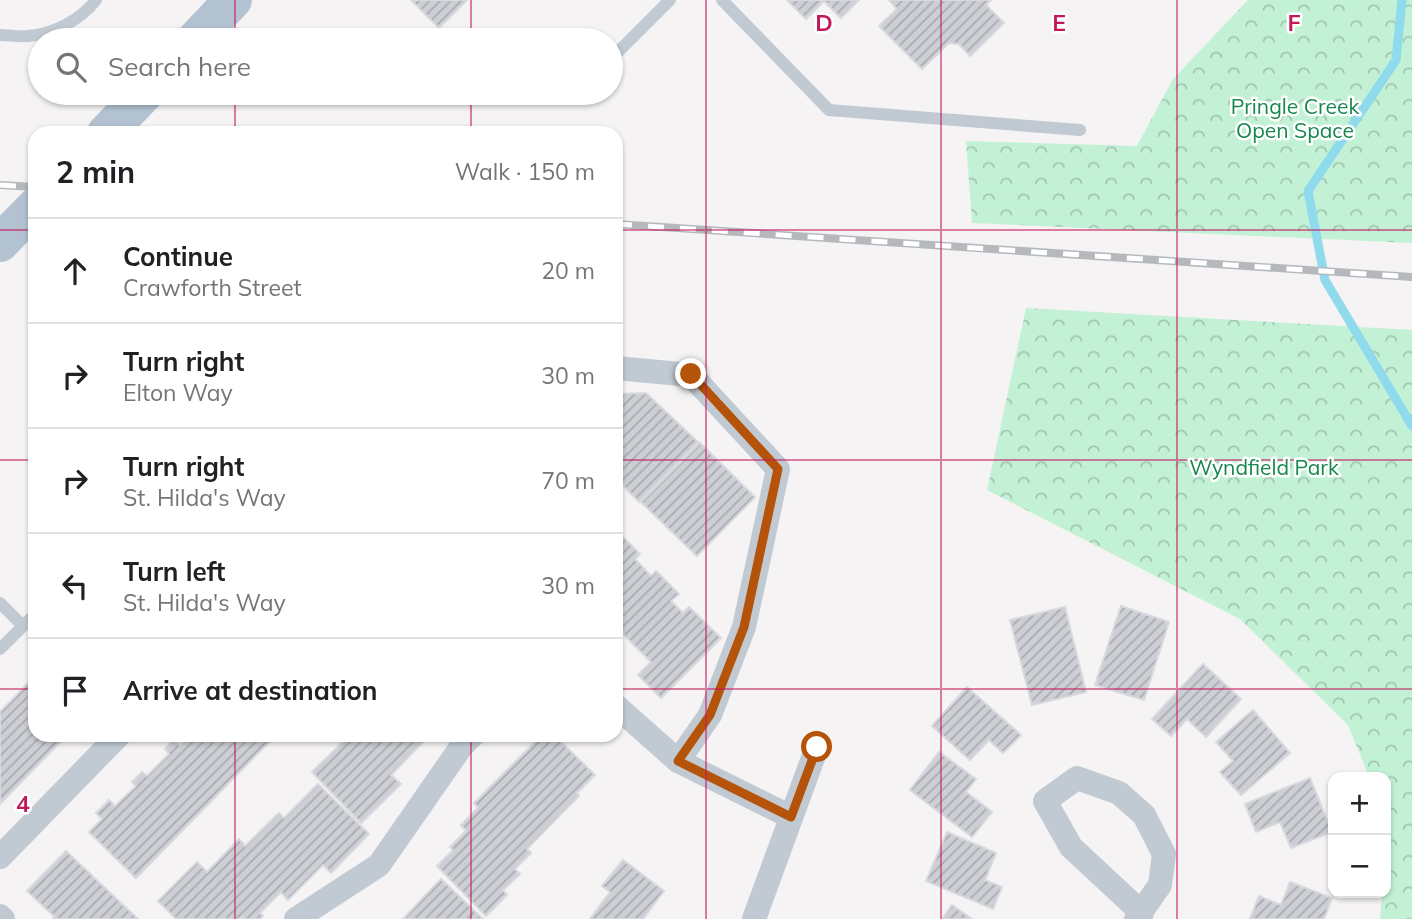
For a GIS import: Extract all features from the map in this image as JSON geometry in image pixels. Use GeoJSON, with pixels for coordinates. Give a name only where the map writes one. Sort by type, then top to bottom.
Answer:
{"type":"FeatureCollection","features":[{"type":"Feature","properties":{"kind":"main road"},"geometry":{"type":"LineString","coordinates":[[206,28],[233,0]]}},
{"type":"Feature","properties":{"kind":"main road"},"geometry":{"type":"LineString","coordinates":[[113,126],[133,105]]}},
{"type":"Feature","properties":{"kind":"main road"},"geometry":{"type":"LineString","coordinates":[[0,243],[28,214]]}},
{"type":"Feature","properties":{"kind":"street"},"geometry":{"type":"LineString","coordinates":[[623,369],[691,374],[778,469],[744,627],[710,715],[678,761]]}},
{"type":"Feature","properties":{"kind":"street"},"geometry":{"type":"LineString","coordinates":[[623,712],[678,761],[791,817]]}},
{"type":"Feature","properties":{"kind":"street"},"geometry":{"type":"LineString","coordinates":[[0,856],[112,742]]}},
{"type":"Feature","properties":{"kind":"street"},"geometry":{"type":"LineString","coordinates":[[296,919],[379,864],[466,742]]}},
{"type":"Feature","properties":{"kind":"street"},"geometry":{"type":"LineString","coordinates":[[754,919],[817,747]]}},
{"type":"Feature","properties":{"kind":"street"},"geometry":{"type":"LineString","coordinates":[[1077,778],[1119,793],[1144,815],[1164,854],[1160,885],[1139,916],[1071,847],[1045,801],[1077,778]]}},
{"type":"Feature","properties":{"kind":"lane"},"geometry":{"type":"LineString","coordinates":[[58,28],[66,26],[96,0]]}},
{"type":"Feature","properties":{"kind":"lane"},"geometry":{"type":"LineString","coordinates":[[623,47],[670,0]]}},
{"type":"Feature","properties":{"kind":"lane"},"geometry":{"type":"LineString","coordinates":[[722,0],[829,110],[1080,130]]}},
{"type":"Feature","properties":{"kind":"lane"},"geometry":{"type":"LineString","coordinates":[[0,35],[28,36]]}},
{"type":"Feature","properties":{"kind":"lane"},"geometry":{"type":"LineString","coordinates":[[0,603],[23,626]]}},
{"type":"Feature","properties":{"kind":"lane"},"geometry":{"type":"LineString","coordinates":[[0,649],[28,621]]}},
{"type":"Feature","properties":{"kind":"green space","name":"Pringle Creek Open Space"},"geometry":{"type":"Polygon","coordinates":[[[1248,0],[1412,0],[1412,243],[972,223],[966,141],[1137,146],[1173,79],[1248,0]]]}},
{"type":"Feature","properties":{"kind":"green space","name":"Wyndfield Park"},"geometry":{"type":"Polygon","coordinates":[[[1026,308],[1412,330],[1412,919],[1380,919],[1382,898],[1391,898],[1391,772],[1367,772],[1348,725],[1240,619],[987,490],[1026,308]]]}},
{"type":"Feature","properties":{"kind":"building"},"geometry":{"type":"Polygon","coordinates":[[[411,0],[467,0],[439,28],[411,0]]]}},
{"type":"Feature","properties":{"kind":"building"},"geometry":{"type":"Polygon","coordinates":[[[787,0],[859,0],[841,18],[824,1],[806,19],[787,0]]]}},
{"type":"Feature","properties":{"kind":"building"},"geometry":{"type":"Polygon","coordinates":[[[889,0],[991,0],[986,5],[1004,23],[970,56],[959,44],[949,43],[922,69],[879,26],[897,9],[889,0]]]}},
{"type":"Feature","properties":{"kind":"building"},"geometry":{"type":"Polygon","coordinates":[[[646,393],[698,442],[639,502],[623,485],[623,394],[646,393]]]}},
{"type":"Feature","properties":{"kind":"building"},"geometry":{"type":"Polygon","coordinates":[[[700,443],[755,497],[697,556],[641,502],[700,443]]]}},
{"type":"Feature","properties":{"kind":"building"},"geometry":{"type":"Polygon","coordinates":[[[623,537],[640,554],[635,559],[651,576],[656,571],[679,594],[671,601],[683,613],[689,607],[721,638],[661,698],[638,675],[651,662],[623,634],[623,537]]]}},
{"type":"Feature","properties":{"kind":"building"},"geometry":{"type":"Polygon","coordinates":[[[1121,606],[1169,622],[1144,700],[1095,685],[1121,606]]]}},
{"type":"Feature","properties":{"kind":"building"},"geometry":{"type":"Polygon","coordinates":[[[1065,607],[1086,692],[1032,705],[1010,620],[1065,607]]]}},
{"type":"Feature","properties":{"kind":"building"},"geometry":{"type":"Polygon","coordinates":[[[1203,664],[1241,699],[1206,737],[1187,719],[1171,736],[1152,719],[1203,664]]]}},
{"type":"Feature","properties":{"kind":"building"},"geometry":{"type":"Polygon","coordinates":[[[28,683],[28,742],[60,742],[0,804],[0,712],[28,683]]]}},
{"type":"Feature","properties":{"kind":"building"},"geometry":{"type":"Polygon","coordinates":[[[967,687],[1021,735],[1003,753],[989,740],[970,760],[932,726],[967,687]]]}},
{"type":"Feature","properties":{"kind":"building"},"geometry":{"type":"Polygon","coordinates":[[[1253,710],[1290,753],[1241,795],[1220,772],[1233,761],[1216,742],[1253,710]]]}},
{"type":"Feature","properties":{"kind":"building"},"geometry":{"type":"Polygon","coordinates":[[[171,742],[180,745],[183,742],[269,742],[136,878],[89,832],[102,819],[96,813],[109,800],[115,806],[136,786],[132,782],[142,772],[147,776],[169,754],[165,749],[171,742]]]}},
{"type":"Feature","properties":{"kind":"building"},"geometry":{"type":"Polygon","coordinates":[[[343,742],[423,742],[391,775],[401,784],[361,823],[312,772],[343,742]]]}},
{"type":"Feature","properties":{"kind":"building"},"geometry":{"type":"Polygon","coordinates":[[[535,742],[561,742],[595,775],[577,793],[579,796],[527,849],[531,853],[515,869],[520,874],[503,890],[507,895],[486,916],[437,866],[453,850],[450,847],[466,831],[461,825],[478,808],[474,803],[535,742]]]}},
{"type":"Feature","properties":{"kind":"building"},"geometry":{"type":"Polygon","coordinates":[[[939,752],[976,779],[966,792],[992,812],[972,837],[910,790],[939,752]]]}},
{"type":"Feature","properties":{"kind":"building"},"geometry":{"type":"Polygon","coordinates":[[[1310,778],[1328,822],[1328,834],[1291,848],[1280,822],[1256,832],[1245,804],[1310,778]]]}},
{"type":"Feature","properties":{"kind":"building"},"geometry":{"type":"Polygon","coordinates":[[[318,784],[369,834],[331,873],[323,865],[288,900],[281,892],[260,913],[263,916],[260,919],[176,919],[158,901],[197,862],[207,872],[239,839],[245,846],[279,813],[284,818],[318,784]]]}},
{"type":"Feature","properties":{"kind":"building"},"geometry":{"type":"Polygon","coordinates":[[[947,832],[996,853],[985,880],[1002,887],[993,909],[926,881],[947,832]]]}},
{"type":"Feature","properties":{"kind":"building"},"geometry":{"type":"Polygon","coordinates":[[[66,851],[138,919],[53,919],[55,917],[27,891],[66,851]]]}},
{"type":"Feature","properties":{"kind":"building"},"geometry":{"type":"Polygon","coordinates":[[[623,860],[664,891],[643,919],[590,919],[610,892],[602,886],[623,860]]]}},
{"type":"Feature","properties":{"kind":"building"},"geometry":{"type":"Polygon","coordinates":[[[441,879],[483,919],[403,919],[441,879]]]}},
{"type":"Feature","properties":{"kind":"building"},"geometry":{"type":"Polygon","coordinates":[[[1290,882],[1332,898],[1324,919],[1250,919],[1259,896],[1281,905],[1290,882]]]}},
{"type":"Feature","properties":{"kind":"building"},"geometry":{"type":"Polygon","coordinates":[[[952,905],[972,919],[942,919],[952,905]]]}},
{"type":"Feature","properties":{"kind":"waterway"},"geometry":{"type":"LineString","coordinates":[[1402,0],[1396,60],[1308,191],[1325,280],[1412,426]]}},
{"type":"Feature","properties":{"kind":"railway"},"geometry":{"type":"LineString","coordinates":[[0,185],[28,187]]}},
{"type":"Feature","properties":{"kind":"railway"},"geometry":{"type":"LineString","coordinates":[[623,224],[1412,277]]}},
{"type":"Feature","properties":{"kind":"route"},"geometry":{"type":"LineString","coordinates":[[691,374],[778,469],[744,627],[710,715],[678,761],[791,817],[817,747]]}}]}
